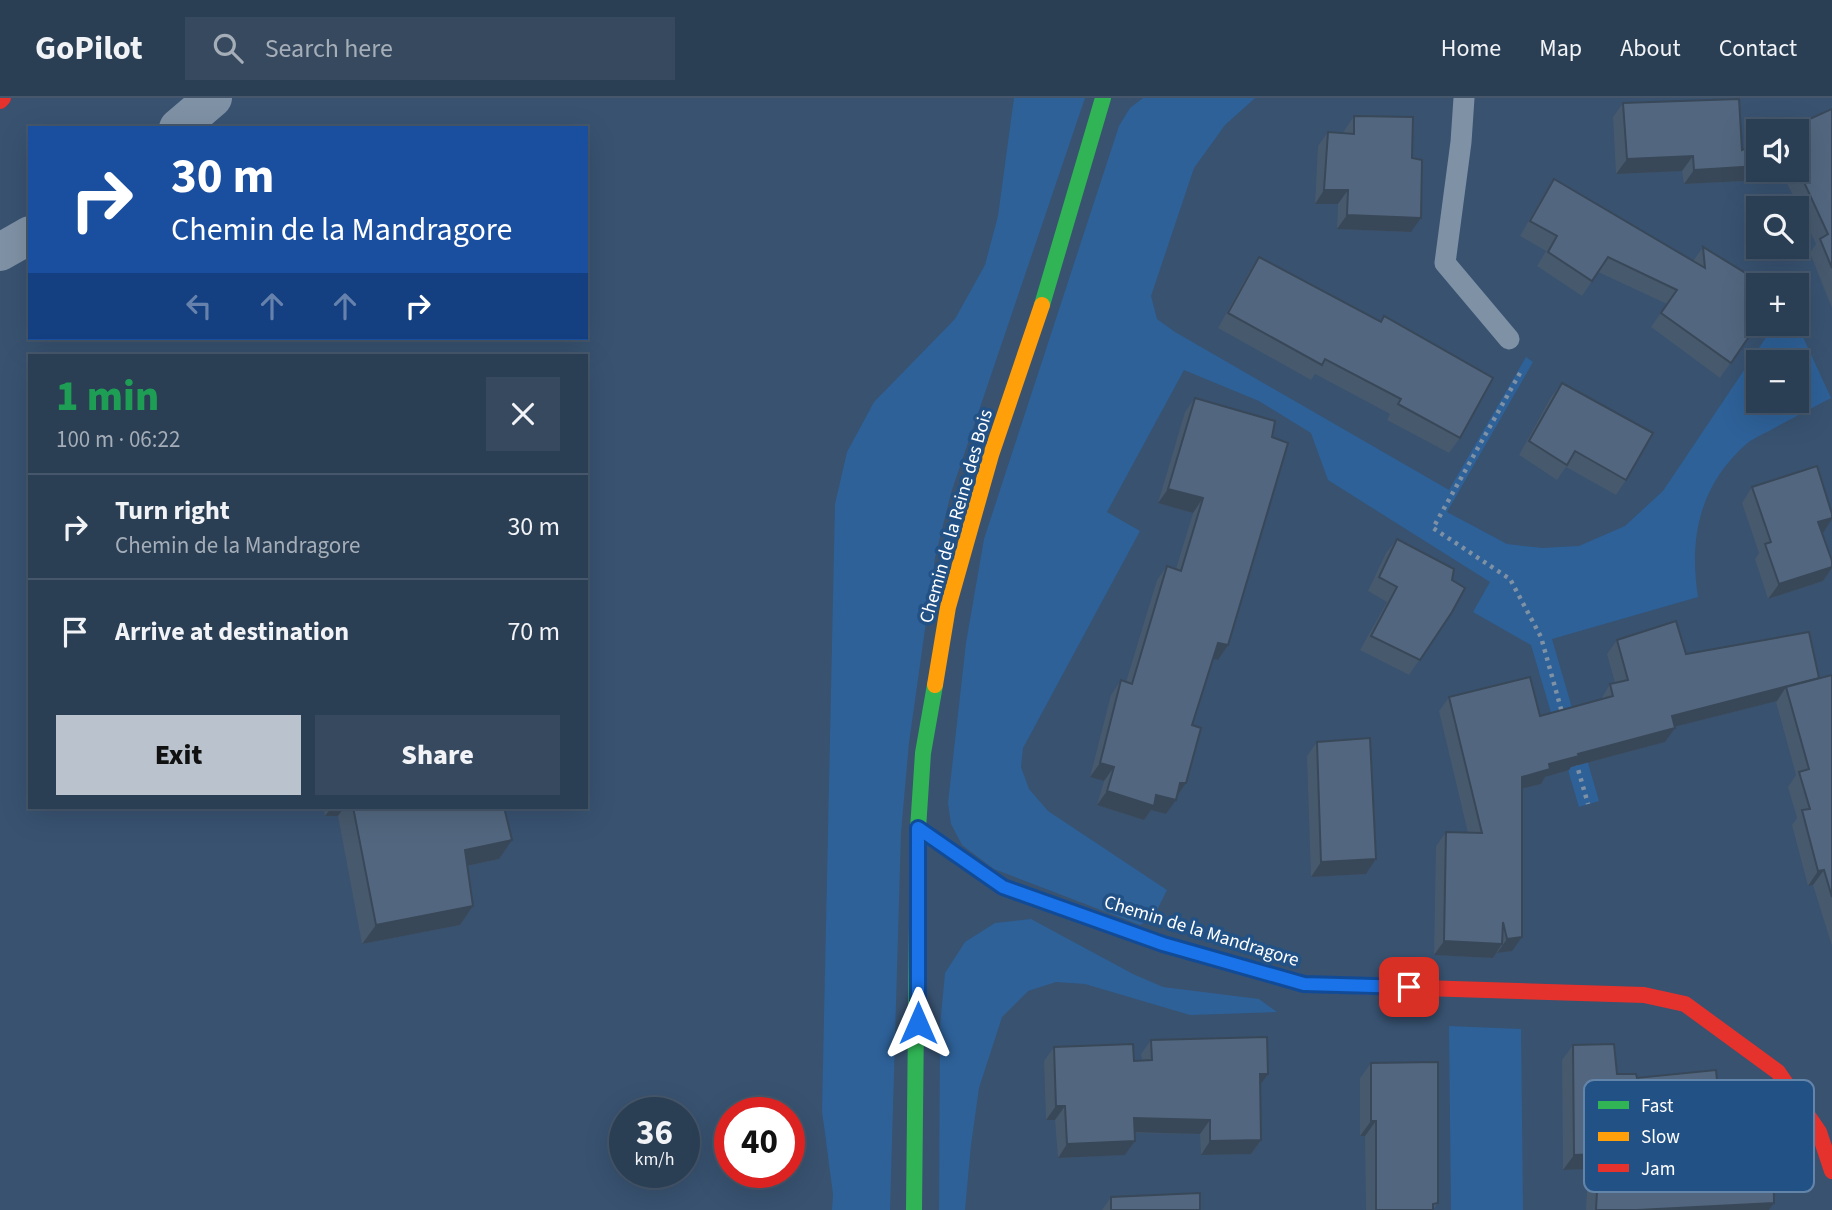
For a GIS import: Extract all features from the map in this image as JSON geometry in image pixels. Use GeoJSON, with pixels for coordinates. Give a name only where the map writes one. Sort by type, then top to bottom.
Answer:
{"type":"FeatureCollection","features":[{"type":"Feature","properties":{"kind":"street"},"geometry":{"type":"LineString","coordinates":[[180,126],[213,98]]}},
{"type":"Feature","properties":{"kind":"street","name":"Chemin de la Reine des Bois"},"geometry":{"type":"LineString","coordinates":[[914,1210],[918,828],[923,753],[948,607],[991,455],[1045,297],[1102,98]]}},
{"type":"Feature","properties":{"kind":"street"},"geometry":{"type":"LineString","coordinates":[[0,252],[28,236]]}},
{"type":"Feature","properties":{"kind":"street","name":"Chemin de la Mandragore"},"geometry":{"type":"LineString","coordinates":[[918,828],[1003,887],[1163,944],[1304,984],[1644,995],[1685,1004],[1778,1072],[1783,1080]]}},
{"type":"Feature","properties":{"kind":"street","name":"Chemin de la Mandragore"},"geometry":{"type":"LineString","coordinates":[[1814,1125],[1832,1171]]}},
{"type":"Feature","properties":{"kind":"lane"},"geometry":{"type":"LineString","coordinates":[[1464,98],[1461,142],[1444,263],[1509,339]]}},
{"type":"Feature","properties":{"kind":"path"},"geometry":{"type":"LineString","coordinates":[[1509,339],[1521,374],[1433,528],[1510,579],[1541,637],[1566,727]]}},
{"type":"Feature","properties":{"kind":"path"},"geometry":{"type":"LineString","coordinates":[[1573,753],[1588,804]]}},
{"type":"Feature","properties":{"kind":"shaded area"},"geometry":{"type":"Polygon","coordinates":[[[1014,98],[1085,98],[951,493],[935,558],[909,743],[901,833],[890,1210],[832,1210],[833,1194],[822,1111],[835,504],[847,452],[874,402],[955,319],[985,265],[998,216],[1014,98]]]}},
{"type":"Feature","properties":{"kind":"shaded area"},"geometry":{"type":"Polygon","coordinates":[[[1143,98],[1255,98],[1225,125],[1194,168],[1151,296],[1157,319],[1175,332],[1449,490],[1526,357],[1533,362],[1447,512],[1507,544],[1542,548],[1579,546],[1625,526],[1663,491],[1746,367],[1746,413],[1803,413],[1748,443],[1729,461],[1717,478],[1701,515],[1697,534],[1695,554],[1698,597],[1552,639],[1599,801],[1579,807],[1531,645],[1473,612],[1490,582],[1328,480],[1311,433],[1259,401],[1184,370],[1107,512],[1140,531],[1023,748],[1021,767],[1029,789],[1048,811],[1167,890],[1153,918],[1140,925],[994,869],[962,845],[951,824],[948,803],[966,643],[984,539],[1119,126],[1130,108],[1143,98]]]}},
{"type":"Feature","properties":{"kind":"shaded area"},"geometry":{"type":"Polygon","coordinates":[[[1767,336],[1803,336],[1809,350],[1758,350],[1767,336]]]}},
{"type":"Feature","properties":{"kind":"shaded area"},"geometry":{"type":"Polygon","coordinates":[[[1809,350],[1831,398],[1809,410],[1809,350]]]}},
{"type":"Feature","properties":{"kind":"shaded area"},"geometry":{"type":"Polygon","coordinates":[[[1031,919],[1133,974],[1163,987],[1259,999],[1277,1012],[1190,1015],[1085,984],[1056,982],[1028,991],[1002,1017],[979,1088],[965,1210],[939,1210],[940,1026],[945,973],[965,942],[995,923],[1031,919]]]}},
{"type":"Feature","properties":{"kind":"shaded area"},"geometry":{"type":"Polygon","coordinates":[[[1449,1026],[1521,1029],[1523,1210],[1451,1210],[1449,1026]]]}},
{"type":"Feature","properties":{"kind":"building"},"geometry":{"type":"Polygon","coordinates":[[[1739,99],[1742,150],[1746,148],[1746,167],[1694,170],[1693,156],[1627,159],[1623,103],[1739,99]]]}},
{"type":"Feature","properties":{"kind":"building"},"geometry":{"type":"Polygon","coordinates":[[[1832,109],[1832,268],[1820,239],[1828,234],[1804,182],[1809,182],[1809,119],[1832,109]]]}},
{"type":"Feature","properties":{"kind":"building"},"geometry":{"type":"Polygon","coordinates":[[[1354,116],[1413,117],[1412,158],[1422,160],[1421,218],[1347,215],[1348,190],[1324,190],[1328,132],[1354,134],[1354,116]]]}},
{"type":"Feature","properties":{"kind":"building"},"geometry":{"type":"Polygon","coordinates":[[[1554,179],[1705,268],[1703,247],[1746,273],[1746,336],[1749,336],[1731,363],[1661,313],[1677,290],[1608,257],[1592,281],[1548,252],[1557,236],[1530,221],[1554,179]]]}},
{"type":"Feature","properties":{"kind":"building"},"geometry":{"type":"Polygon","coordinates":[[[1259,257],[1381,322],[1384,316],[1493,378],[1460,438],[1398,404],[1401,399],[1325,359],[1322,365],[1228,313],[1259,257]]]}},
{"type":"Feature","properties":{"kind":"building"},"geometry":{"type":"Polygon","coordinates":[[[1562,383],[1653,433],[1626,480],[1575,451],[1567,465],[1529,441],[1562,383]]]}},
{"type":"Feature","properties":{"kind":"building"},"geometry":{"type":"Polygon","coordinates":[[[1195,398],[1275,421],[1272,437],[1288,443],[1228,645],[1218,643],[1192,725],[1201,728],[1186,783],[1180,783],[1176,800],[1156,795],[1154,806],[1107,791],[1114,767],[1100,763],[1121,680],[1132,684],[1167,566],[1181,571],[1203,498],[1168,489],[1195,398]]]}},
{"type":"Feature","properties":{"kind":"building"},"geometry":{"type":"Polygon","coordinates":[[[1817,466],[1832,514],[1832,518],[1818,522],[1832,567],[1779,584],[1765,544],[1771,542],[1752,487],[1817,466]]]}},
{"type":"Feature","properties":{"kind":"building"},"geometry":{"type":"Polygon","coordinates":[[[1397,539],[1454,569],[1452,580],[1465,588],[1420,660],[1371,636],[1397,587],[1379,577],[1397,539]]]}},
{"type":"Feature","properties":{"kind":"building"},"geometry":{"type":"Polygon","coordinates":[[[1676,621],[1686,654],[1809,632],[1819,678],[1672,716],[1675,728],[1578,754],[1579,756],[1549,764],[1550,769],[1522,777],[1522,937],[1507,939],[1503,922],[1502,944],[1444,941],[1446,832],[1482,833],[1449,697],[1530,677],[1540,716],[1613,696],[1610,684],[1628,680],[1617,640],[1676,621]]]}},
{"type":"Feature","properties":{"kind":"building"},"geometry":{"type":"Polygon","coordinates":[[[1832,675],[1832,897],[1824,870],[1818,871],[1802,810],[1810,809],[1799,772],[1809,769],[1786,687],[1832,675]]]}},
{"type":"Feature","properties":{"kind":"building"},"geometry":{"type":"Polygon","coordinates":[[[1370,738],[1376,859],[1321,862],[1317,742],[1370,738]]]}},
{"type":"Feature","properties":{"kind":"building"},"geometry":{"type":"Polygon","coordinates":[[[353,809],[504,809],[512,840],[465,850],[473,906],[376,925],[353,809]]]}},
{"type":"Feature","properties":{"kind":"building"},"geometry":{"type":"Polygon","coordinates":[[[1267,1037],[1268,1074],[1260,1074],[1261,1140],[1210,1141],[1210,1120],[1134,1118],[1135,1141],[1067,1144],[1065,1106],[1056,1106],[1054,1047],[1133,1044],[1134,1061],[1152,1060],[1151,1040],[1267,1037]]]}},
{"type":"Feature","properties":{"kind":"building"},"geometry":{"type":"Polygon","coordinates":[[[1614,1044],[1617,1074],[1636,1074],[1637,1078],[1716,1070],[1717,1080],[1584,1080],[1584,1155],[1574,1155],[1573,1045],[1614,1044]]]}},
{"type":"Feature","properties":{"kind":"building"},"geometry":{"type":"Polygon","coordinates":[[[1438,1062],[1438,1203],[1433,1204],[1433,1210],[1376,1210],[1376,1121],[1371,1121],[1371,1063],[1438,1062]]]}},
{"type":"Feature","properties":{"kind":"building"},"geometry":{"type":"Polygon","coordinates":[[[1597,1192],[1774,1192],[1774,1203],[1596,1210],[1597,1192]]]}},
{"type":"Feature","properties":{"kind":"building"},"geometry":{"type":"Polygon","coordinates":[[[1200,1193],[1200,1210],[1111,1210],[1111,1197],[1200,1193]]]}},
{"type":"Feature","properties":{"kind":"traffic: fast"},"geometry":{"type":"LineString","coordinates":[[1042,305],[1103,98]]}},
{"type":"Feature","properties":{"kind":"traffic: fast"},"geometry":{"type":"LineString","coordinates":[[914,1210],[918,829],[923,753],[935,685]]}},
{"type":"Feature","properties":{"kind":"traffic: slow"},"geometry":{"type":"LineString","coordinates":[[935,685],[948,607],[991,455],[1042,305]]}},
{"type":"Feature","properties":{"kind":"traffic: slow"},"geometry":{"type":"LineString","coordinates":[[918,829],[1003,887],[1163,944],[1304,984],[1358,986]]}},
{"type":"Feature","properties":{"kind":"traffic: jam"},"geometry":{"type":"LineString","coordinates":[[0,101],[3,98]]}},
{"type":"Feature","properties":{"kind":"traffic: jam"},"geometry":{"type":"LineString","coordinates":[[1358,986],[1644,995],[1685,1004],[1778,1072],[1783,1080]]}},
{"type":"Feature","properties":{"kind":"traffic: jam"},"geometry":{"type":"LineString","coordinates":[[1814,1125],[1832,1171]]}},
{"type":"Feature","properties":{"kind":"route"},"geometry":{"type":"LineString","coordinates":[[918,1023],[918,828],[1003,887],[1163,944],[1304,984],[1409,987]]}}]}
